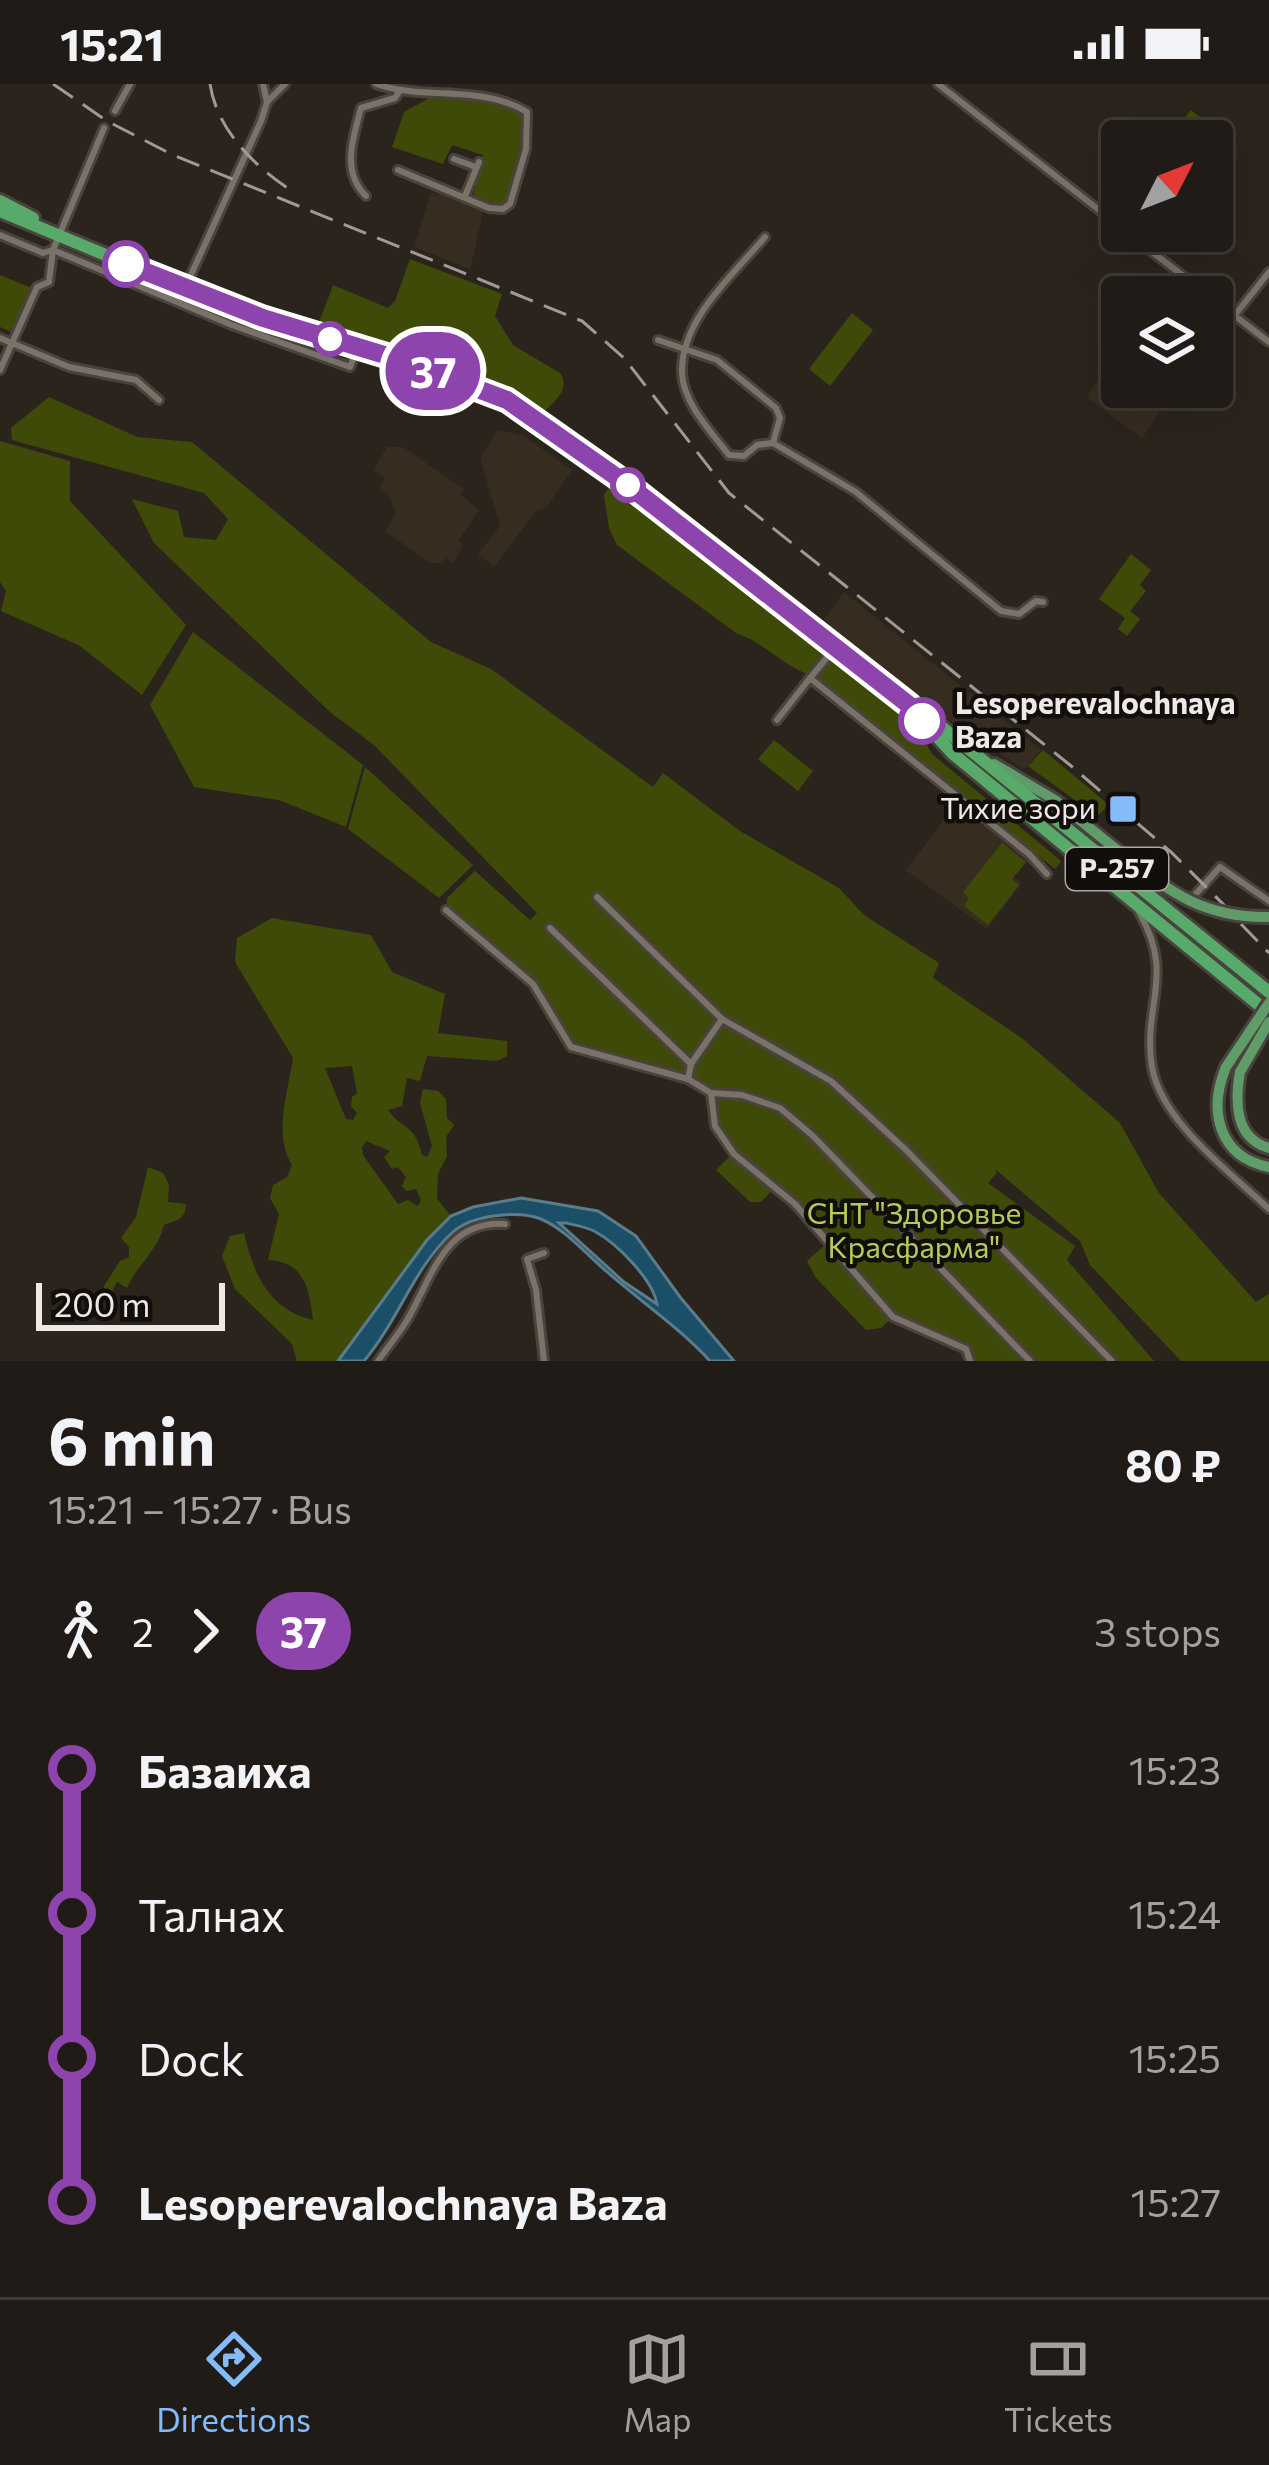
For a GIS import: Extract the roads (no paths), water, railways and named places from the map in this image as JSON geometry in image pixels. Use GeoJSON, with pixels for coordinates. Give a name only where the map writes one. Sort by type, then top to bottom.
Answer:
{"type":"FeatureCollection","features":[{"type":"Feature","properties":{"kind":"highway","name":"Р-257"},"geometry":{"type":"LineString","coordinates":[[0,201],[59,235],[185,288],[483,389],[545,424],[1181,912],[1269,992]]}},
{"type":"Feature","properties":{"kind":"highway"},"geometry":{"type":"LineString","coordinates":[[0,212],[59,235]]}},
{"type":"Feature","properties":{"kind":"highway","name":"Р-257"},"geometry":{"type":"LineString","coordinates":[[909,705],[952,753],[1262,1006]]}},
{"type":"Feature","properties":{"kind":"main road"},"geometry":{"type":"LineString","coordinates":[[965,746],[1055,800],[1121,854],[1199,908],[1269,917]]}},
{"type":"Feature","properties":{"kind":"main road"},"geometry":{"type":"LineString","coordinates":[[1262,1006],[1226,1067],[1215,1105],[1225,1141],[1253,1163],[1269,1167]]}},
{"type":"Feature","properties":{"kind":"main road"},"geometry":{"type":"LineString","coordinates":[[1269,1022],[1240,1072],[1236,1097],[1245,1132],[1269,1148]]}},
{"type":"Feature","properties":{"kind":"street"},"geometry":{"type":"LineString","coordinates":[[116,111],[130,84]]}},
{"type":"Feature","properties":{"kind":"street"},"geometry":{"type":"LineString","coordinates":[[263,84],[267,102]]}},
{"type":"Feature","properties":{"kind":"street"},"geometry":{"type":"LineString","coordinates":[[185,288],[267,102],[285,84]]}},
{"type":"Feature","properties":{"kind":"street"},"geometry":{"type":"LineString","coordinates":[[376,84],[399,92],[477,92],[525,109],[526,149],[510,204],[503,209],[489,208],[398,170]]}},
{"type":"Feature","properties":{"kind":"street"},"geometry":{"type":"LineString","coordinates":[[938,84],[1101,212]]}},
{"type":"Feature","properties":{"kind":"street"},"geometry":{"type":"LineString","coordinates":[[366,196],[351,176],[361,108],[395,98],[399,92]]}},
{"type":"Feature","properties":{"kind":"street"},"geometry":{"type":"LineString","coordinates":[[0,370],[37,287],[49,282],[53,250],[104,128]]}},
{"type":"Feature","properties":{"kind":"street"},"geometry":{"type":"LineString","coordinates":[[454,159],[477,164],[465,196]]}},
{"type":"Feature","properties":{"kind":"street"},"geometry":{"type":"LineString","coordinates":[[0,235],[43,253],[53,250],[232,325],[350,367],[358,347]]}},
{"type":"Feature","properties":{"kind":"street"},"geometry":{"type":"LineString","coordinates":[[765,237],[709,303],[685,347],[682,376],[689,396],[730,455],[744,456],[757,446],[773,443],[856,492],[1001,611],[1019,614],[1036,601],[1043,602]]}},
{"type":"Feature","properties":{"kind":"street"},"geometry":{"type":"LineString","coordinates":[[1153,252],[1269,342]]}},
{"type":"Feature","properties":{"kind":"street"},"geometry":{"type":"LineString","coordinates":[[1234,314],[1269,272]]}},
{"type":"Feature","properties":{"kind":"street"},"geometry":{"type":"LineString","coordinates":[[0,338],[69,367],[136,380],[159,400]]}},
{"type":"Feature","properties":{"kind":"street"},"geometry":{"type":"LineString","coordinates":[[658,340],[717,361],[776,408],[780,418],[773,443]]}},
{"type":"Feature","properties":{"kind":"street"},"geometry":{"type":"LineString","coordinates":[[777,720],[836,647]]}},
{"type":"Feature","properties":{"kind":"street"},"geometry":{"type":"LineString","coordinates":[[808,680],[1029,854],[1047,874]]}},
{"type":"Feature","properties":{"kind":"street"},"geometry":{"type":"LineString","coordinates":[[1193,896],[1220,867],[1269,901]]}},
{"type":"Feature","properties":{"kind":"street"},"geometry":{"type":"LineString","coordinates":[[597,897],[722,1018],[831,1081],[906,1150],[1112,1361]]}},
{"type":"Feature","properties":{"kind":"street"},"geometry":{"type":"LineString","coordinates":[[1134,904],[1157,948],[1151,1063],[1161,1094],[1174,1117],[1269,1209]]}},
{"type":"Feature","properties":{"kind":"street"},"geometry":{"type":"LineString","coordinates":[[446,910],[532,984],[571,1047],[688,1079],[711,1093],[742,1095],[779,1108],[814,1136],[1030,1361]]}},
{"type":"Feature","properties":{"kind":"street"},"geometry":{"type":"LineString","coordinates":[[550,928],[691,1064]]}},
{"type":"Feature","properties":{"kind":"street"},"geometry":{"type":"LineString","coordinates":[[688,1079],[691,1064],[722,1018]]}},
{"type":"Feature","properties":{"kind":"street"},"geometry":{"type":"LineString","coordinates":[[711,1093],[715,1126],[734,1154],[795,1204],[893,1317],[966,1349],[970,1361]]}},
{"type":"Feature","properties":{"kind":"street"},"geometry":{"type":"LineString","coordinates":[[378,1361],[406,1322],[444,1248],[473,1227],[505,1224]]}},
{"type":"Feature","properties":{"kind":"street"},"geometry":{"type":"LineString","coordinates":[[544,1253],[527,1259],[536,1290],[544,1361]]}},
{"type":"Feature","properties":{"kind":"water"},"geometry":{"type":"Polygon","coordinates":[[[521,1198],[598,1211],[636,1236],[734,1361],[710,1361],[550,1223],[508,1215],[483,1218],[453,1232],[427,1261],[364,1361],[338,1361],[427,1240],[451,1216],[521,1198]],[[559,1223],[624,1282],[657,1304],[649,1284],[623,1253],[594,1231],[559,1223]]]}},
{"type":"Feature","properties":{"kind":"railway"},"geometry":{"type":"LineString","coordinates":[[53,84],[107,121],[173,155],[582,321],[624,358],[729,493],[1070,765],[1172,853],[1228,909]]}},
{"type":"Feature","properties":{"kind":"railway"},"geometry":{"type":"LineString","coordinates":[[210,84],[221,117],[240,147],[295,193]]}},
{"type":"Feature","properties":{"kind":"railway"},"geometry":{"type":"LineString","coordinates":[[1241,924],[1269,953]]}},
{"type":"Feature","properties":{"kind":"place","name":"Lesoperevalochnaya Baza"},"geometry":{"type":"Point","coordinates":[922,721]}},
{"type":"Feature","properties":{"kind":"place","name":"Тихие зори"},"geometry":{"type":"Point","coordinates":[1123,809]}},
{"type":"Feature","properties":{"kind":"park label","name":"СНТ \"Здоровье Красфарма\""},"geometry":{"type":"Point","coordinates":[914,1231]}}]}
